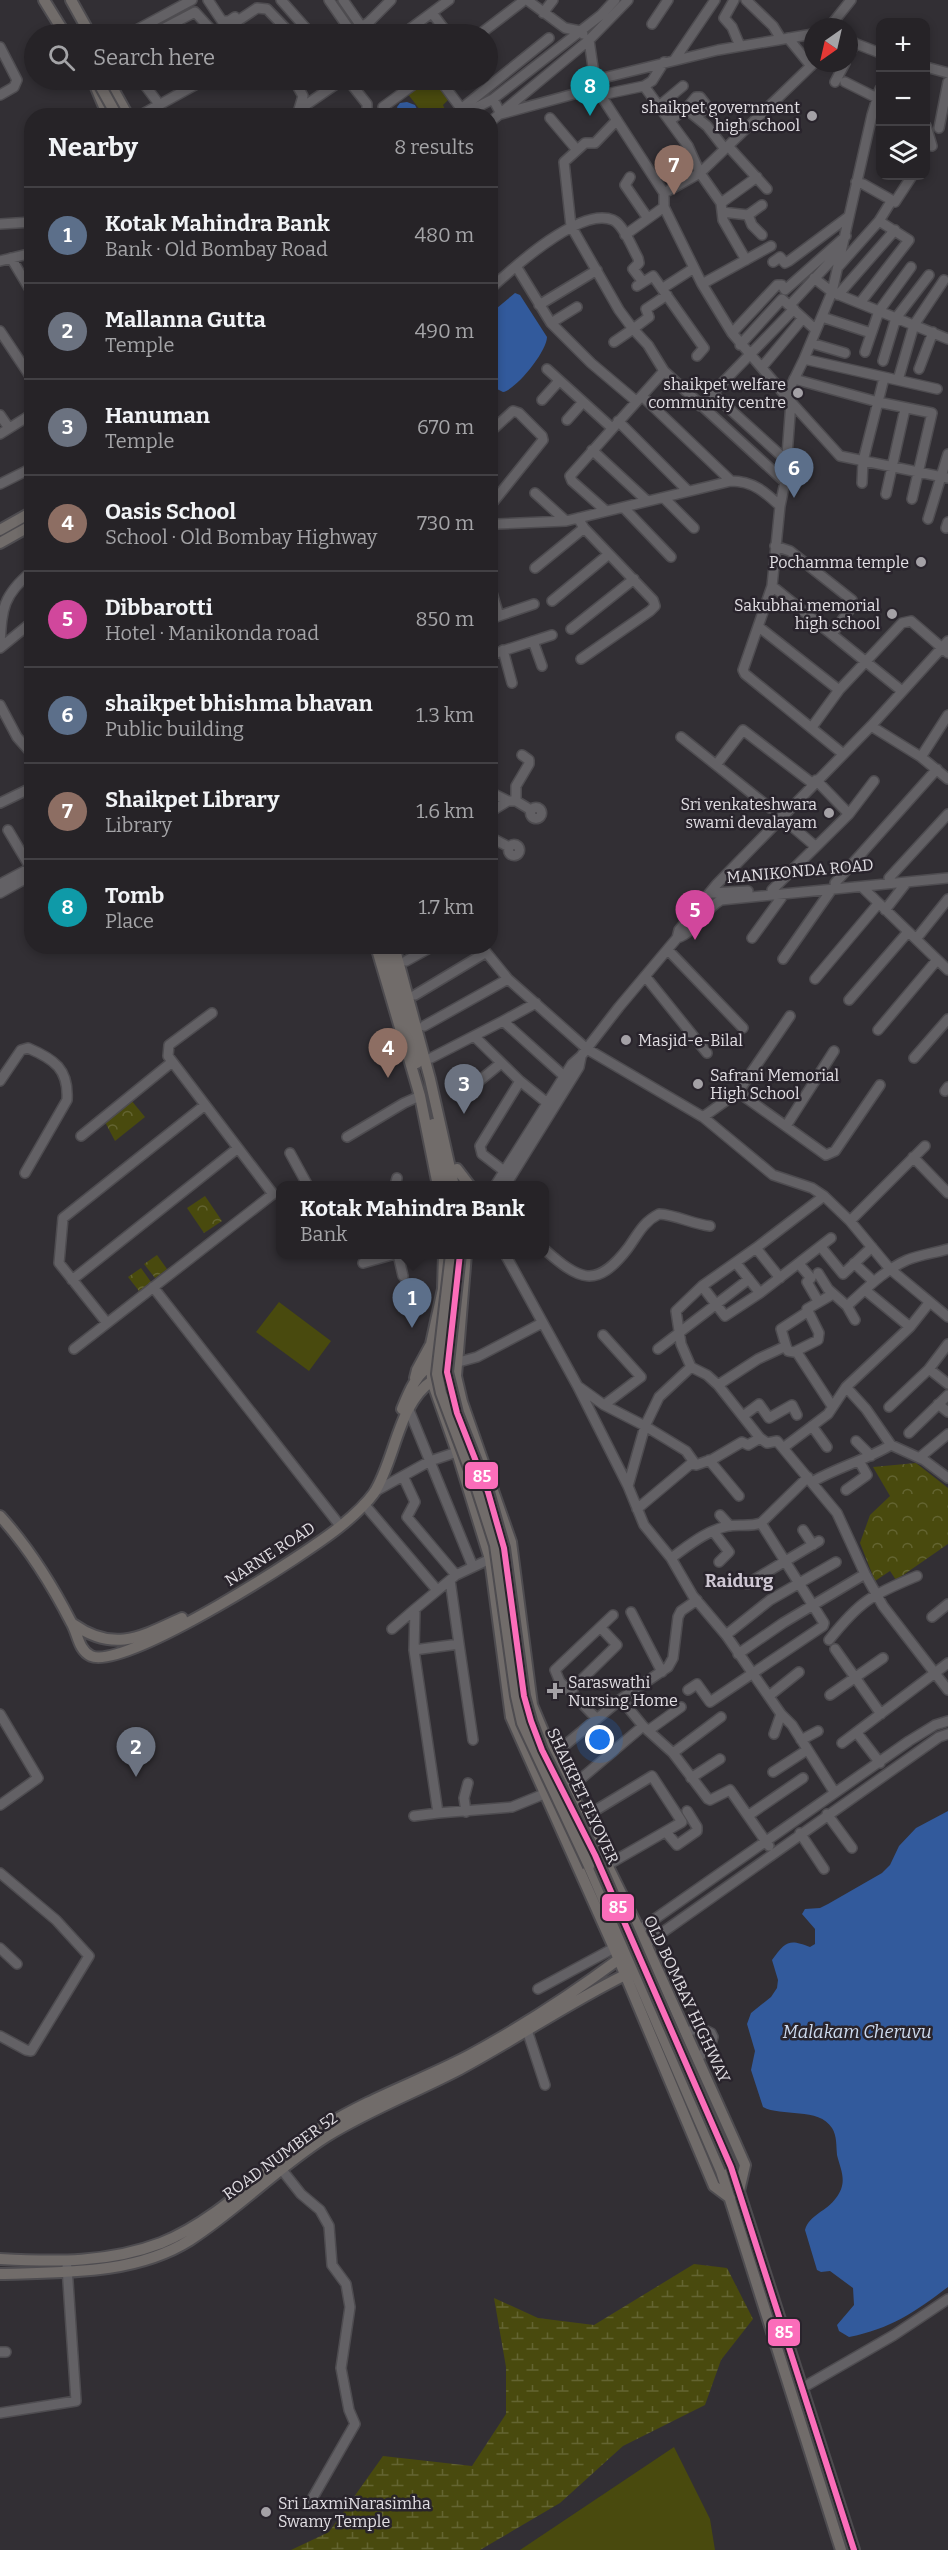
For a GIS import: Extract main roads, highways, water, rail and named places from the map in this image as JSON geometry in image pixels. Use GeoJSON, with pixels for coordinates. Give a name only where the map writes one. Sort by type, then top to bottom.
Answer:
{"type":"FeatureCollection","features":[{"type":"Feature","properties":{"kind":"main road"},"geometry":{"type":"LineString","coordinates":[[44,0],[59,24]]}},
{"type":"Feature","properties":{"kind":"main road"},"geometry":{"type":"LineString","coordinates":[[51,0],[65,24]]}},
{"type":"Feature","properties":{"kind":"main road"},"geometry":{"type":"LineString","coordinates":[[64,0],[78,24]]}},
{"type":"Feature","properties":{"kind":"main road"},"geometry":{"type":"LineString","coordinates":[[71,0],[84,24]]}},
{"type":"Feature","properties":{"kind":"main road"},"geometry":{"type":"LineString","coordinates":[[101,90],[106,108]]}},
{"type":"Feature","properties":{"kind":"main road"},"geometry":{"type":"LineString","coordinates":[[104,90],[113,108]]}},
{"type":"Feature","properties":{"kind":"main road"},"geometry":{"type":"LineString","coordinates":[[108,90],[127,108]]}},
{"type":"Feature","properties":{"kind":"main road"},"geometry":{"type":"LineString","coordinates":[[122,90],[131,108]]}},
{"type":"Feature","properties":{"kind":"main road"},"geometry":{"type":"LineString","coordinates":[[0,530],[24,516]]}},
{"type":"Feature","properties":{"kind":"main road"},"geometry":{"type":"LineString","coordinates":[[0,543],[24,530]]}},
{"type":"Feature","properties":{"kind":"main road"},"geometry":{"type":"LineString","coordinates":[[378,954],[420,1096],[437,1181]]}},
{"type":"Feature","properties":{"kind":"main road"},"geometry":{"type":"LineString","coordinates":[[387,954],[443,1164],[445,1181]]}},
{"type":"Feature","properties":{"kind":"main road"},"geometry":{"type":"LineString","coordinates":[[396,954],[427,1068],[453,1181]]}},
{"type":"Feature","properties":{"kind":"main road"},"geometry":{"type":"LineString","coordinates":[[404,954],[424,1026],[459,1181]]}},
{"type":"Feature","properties":{"kind":"main road"},"geometry":{"type":"LineString","coordinates":[[456,1169],[466,1181]]}},
{"type":"Feature","properties":{"kind":"main road"},"geometry":{"type":"LineString","coordinates":[[444,1259],[443,1289],[431,1344],[432,1381],[490,1559],[507,1702],[514,1726],[619,1959],[714,2186],[735,2195],[842,2550]]}},
{"type":"Feature","properties":{"kind":"main road","name":"SHAIKPET FLYOVER"},"geometry":{"type":"LineString","coordinates":[[450,1259],[437,1374],[441,1393],[477,1488],[495,1545],[516,1696],[522,1723],[726,2169]]}},
{"type":"Feature","properties":{"kind":"main road","name":"SHAIKPET FLYOVER"},"geometry":{"type":"LineString","coordinates":[[459,1259],[447,1372],[457,1413],[488,1492],[504,1548],[524,1696],[531,1721],[595,1856],[735,2195]]}},
{"type":"Feature","properties":{"kind":"main road","name":"OLD BOMBAY HIGHWAY"},"geometry":{"type":"LineString","coordinates":[[465,1259],[455,1363],[462,1402],[511,1542],[532,1705],[553,1755],[609,1864],[745,2165],[735,2195],[802,2388],[854,2550]]}},
{"type":"Feature","properties":{"kind":"main road"},"geometry":{"type":"LineString","coordinates":[[414,1384],[417,1370],[431,1344]]}},
{"type":"Feature","properties":{"kind":"main road"},"geometry":{"type":"LineString","coordinates":[[430,1366],[455,1363]]}},
{"type":"Feature","properties":{"kind":"main road","name":"NARNE ROAD"},"geometry":{"type":"LineString","coordinates":[[73,1624],[88,1635],[104,1640],[126,1640],[149,1634],[205,1606],[338,1523],[359,1504],[369,1490],[414,1384],[423,1371],[430,1366]]}},
{"type":"Feature","properties":{"kind":"main road","name":"NARNE ROAD"},"geometry":{"type":"LineString","coordinates":[[0,1516],[37,1564],[73,1624],[85,1652],[93,1657],[111,1657],[152,1643],[277,1569],[340,1527],[374,1492],[409,1410],[422,1387],[432,1381]]}},
{"type":"Feature","properties":{"kind":"main road","name":"ROAD NUMBER 52"},"geometry":{"type":"LineString","coordinates":[[0,2274],[67,2266],[128,2253],[182,2233],[218,2209],[329,2124],[472,2054],[588,1982],[619,1959]]}},
{"type":"Feature","properties":{"kind":"main road","name":"ROAD NUMBER 52"},"geometry":{"type":"LineString","coordinates":[[0,2259],[102,2268],[134,2263],[171,2250],[225,2216],[282,2170],[338,2130],[378,2107],[460,2069],[583,1996],[625,1975]]}},
{"type":"Feature","properties":{"kind":"water"},"geometry":{"type":"Polygon","coordinates":[[[407,102],[416,108],[397,108],[400,103],[407,102]]]}},
{"type":"Feature","properties":{"kind":"water"},"geometry":{"type":"Polygon","coordinates":[[[515,293],[520,295],[547,337],[542,351],[530,369],[516,384],[503,392],[498,390],[498,307],[515,293]]]}},
{"type":"Feature","properties":{"kind":"water","name":"Malakam Cheruvu"},"geometry":{"type":"Polygon","coordinates":[[[948,1811],[948,2287],[902,2318],[864,2334],[849,2337],[839,2331],[837,2325],[854,2305],[853,2288],[830,2271],[817,2270],[805,2230],[810,2220],[832,2202],[842,2187],[843,2176],[837,2155],[835,2134],[826,2121],[818,2117],[780,2112],[763,2107],[751,2070],[755,2051],[747,2024],[751,2013],[771,1997],[777,1988],[778,1980],[772,1960],[781,1949],[788,1943],[810,1947],[815,1944],[815,1929],[802,1914],[805,1909],[820,1908],[882,1873],[890,1865],[899,1846],[916,1828],[948,1811]]]}},
{"type":"Feature","properties":{"kind":"place","name":"Tomb"},"geometry":{"type":"Point","coordinates":[590,116]}},
{"type":"Feature","properties":{"kind":"place","name":"shaikpet government high school"},"geometry":{"type":"Point","coordinates":[812,116]}},
{"type":"Feature","properties":{"kind":"place","name":"Shaikpet Library"},"geometry":{"type":"Point","coordinates":[674,195]}},
{"type":"Feature","properties":{"kind":"place","name":"shaikpet welfare community centre"},"geometry":{"type":"Point","coordinates":[798,393]}},
{"type":"Feature","properties":{"kind":"place","name":"shaikpet bhishma bhavan"},"geometry":{"type":"Point","coordinates":[794,498]}},
{"type":"Feature","properties":{"kind":"place","name":"Pochamma temple"},"geometry":{"type":"Point","coordinates":[921,562]}},
{"type":"Feature","properties":{"kind":"place","name":"Sakubhai memorial high school"},"geometry":{"type":"Point","coordinates":[892,614]}},
{"type":"Feature","properties":{"kind":"place","name":"Sri venkateshwara swami devalayam"},"geometry":{"type":"Point","coordinates":[829,813]}},
{"type":"Feature","properties":{"kind":"place","name":"Dibbarotti"},"geometry":{"type":"Point","coordinates":[695,940]}},
{"type":"Feature","properties":{"kind":"place","name":"Masjid-e-Bilal"},"geometry":{"type":"Point","coordinates":[626,1040]}},
{"type":"Feature","properties":{"kind":"place","name":"Oasis School"},"geometry":{"type":"Point","coordinates":[388,1078]}},
{"type":"Feature","properties":{"kind":"place","name":"Safrani Memorial High School"},"geometry":{"type":"Point","coordinates":[698,1084]}},
{"type":"Feature","properties":{"kind":"place","name":"Hanuman"},"geometry":{"type":"Point","coordinates":[464,1114]}},
{"type":"Feature","properties":{"kind":"place","name":"Kotak Mahindra Bank"},"geometry":{"type":"Point","coordinates":[412,1328]}},
{"type":"Feature","properties":{"kind":"place","name":"Saraswathi Nursing Home"},"geometry":{"type":"Point","coordinates":[555,1691]}},
{"type":"Feature","properties":{"kind":"place","name":"Mallanna Gutta"},"geometry":{"type":"Point","coordinates":[136,1777]}},
{"type":"Feature","properties":{"kind":"place","name":"Sri LaxmiNarasimha Swamy Temple"},"geometry":{"type":"Point","coordinates":[266,2512]}},
{"type":"Feature","properties":{"kind":"district","name":"Raidurg"},"geometry":{"type":"Point","coordinates":[739,1581]}}]}
